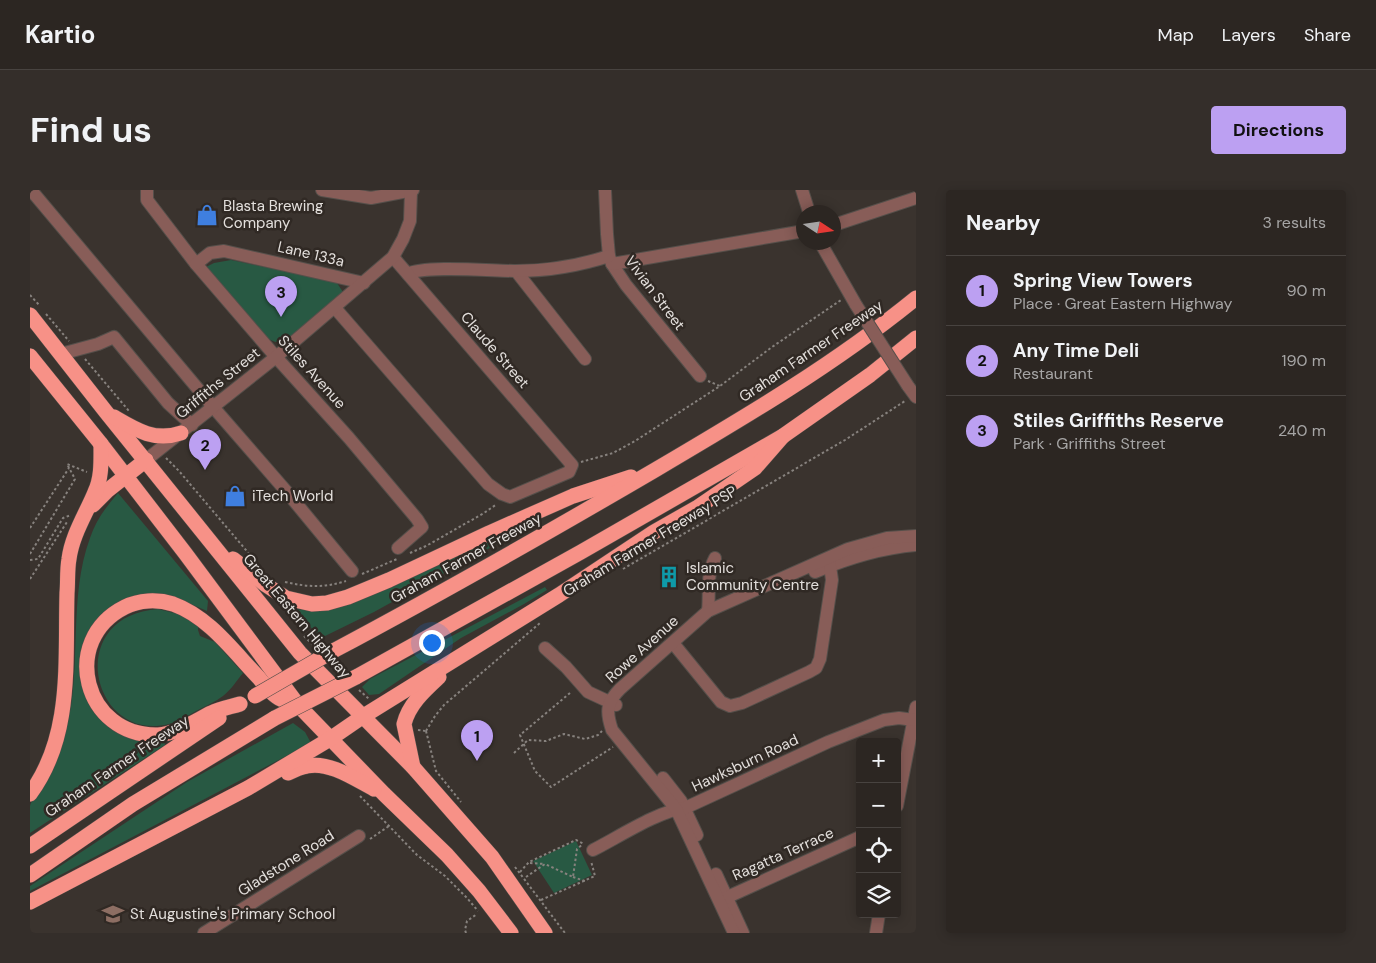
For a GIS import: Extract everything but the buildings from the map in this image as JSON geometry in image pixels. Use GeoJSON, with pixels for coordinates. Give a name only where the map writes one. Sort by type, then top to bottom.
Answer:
{"type":"FeatureCollection","features":[{"type":"Feature","properties":{"kind":"highway","name":"Graham Farmer Freeway"},"geometry":{"type":"LineString","coordinates":[[30,846],[240,704],[507,556],[785,392],[916,298]]}},
{"type":"Feature","properties":{"kind":"highway","name":"Great Eastern Highway"},"geometry":{"type":"LineString","coordinates":[[30,314],[106,412],[300,653],[413,767],[492,857],[545,933]]}},
{"type":"Feature","properties":{"kind":"highway"},"geometry":{"type":"LineString","coordinates":[[30,875],[133,804],[275,718],[356,677],[784,436],[870,375],[916,338]]}},
{"type":"Feature","properties":{"kind":"highway"},"geometry":{"type":"LineString","coordinates":[[30,356],[191,560],[298,705],[384,794],[447,855],[479,891],[511,933]]}},
{"type":"Feature","properties":{"kind":"highway"},"geometry":{"type":"LineString","coordinates":[[106,412],[153,436],[169,436],[187,429]]}},
{"type":"Feature","properties":{"kind":"highway"},"geometry":{"type":"LineString","coordinates":[[30,902],[248,788],[330,739],[362,717],[560,595],[654,532],[698,507],[755,468],[784,436]]}},
{"type":"Feature","properties":{"kind":"highway"},"geometry":{"type":"LineString","coordinates":[[30,794],[52,754],[60,728],[64,695],[69,558],[74,517],[96,492],[101,472],[101,444]]}},
{"type":"Feature","properties":{"kind":"highway"},"geometry":{"type":"LineString","coordinates":[[74,517],[146,460]]}},
{"type":"Feature","properties":{"kind":"highway"},"geometry":{"type":"LineString","coordinates":[[208,538],[266,585],[286,598],[312,604],[327,603],[348,597],[389,580],[573,496],[656,469]]}},
{"type":"Feature","properties":{"kind":"highway"},"geometry":{"type":"LineString","coordinates":[[240,704],[213,712],[179,729],[161,735],[143,734],[126,729],[108,718],[95,700],[86,677],[87,654],[95,633],[113,613],[133,603],[154,600],[173,604],[209,626],[232,648],[277,698],[298,705]]}},
{"type":"Feature","properties":{"kind":"highway"},"geometry":{"type":"LineString","coordinates":[[413,767],[404,724],[405,720],[422,692],[462,655]]}},
{"type":"Feature","properties":{"kind":"highway"},"geometry":{"type":"LineString","coordinates":[[248,788],[308,765],[321,766],[342,773],[384,794]]}},
{"type":"Feature","properties":{"kind":"street"},"geometry":{"type":"LineString","coordinates":[[31,190],[352,571]]}},
{"type":"Feature","properties":{"kind":"street","name":"Stiles Avenue"},"geometry":{"type":"LineString","coordinates":[[147,190],[147,200],[196,264],[349,438],[422,527],[398,548]]}},
{"type":"Feature","properties":{"kind":"street"},"geometry":{"type":"LineString","coordinates":[[322,190],[370,198],[412,191]]}},
{"type":"Feature","properties":{"kind":"street","name":"Vivian Street"},"geometry":{"type":"LineString","coordinates":[[605,190],[611,260],[626,285],[700,376]]}},
{"type":"Feature","properties":{"kind":"street"},"geometry":{"type":"LineString","coordinates":[[802,190],[807,205]]}},
{"type":"Feature","properties":{"kind":"street","name":"Griffiths Street"},"geometry":{"type":"LineString","coordinates":[[146,460],[214,408],[335,308],[393,257],[403,239],[410,220],[412,191]]}},
{"type":"Feature","properties":{"kind":"street"},"geometry":{"type":"LineString","coordinates":[[841,223],[916,198]]}},
{"type":"Feature","properties":{"kind":"street"},"geometry":{"type":"LineString","coordinates":[[408,274],[413,271],[428,270],[516,271],[562,268],[796,232]]}},
{"type":"Feature","properties":{"kind":"street"},"geometry":{"type":"LineString","coordinates":[[825,250],[911,394]]}},
{"type":"Feature","properties":{"kind":"street","name":"Lane 133a"},"geometry":{"type":"LineString","coordinates":[[196,264],[210,253],[224,251],[364,283]]}},
{"type":"Feature","properties":{"kind":"street","name":"Claude Street"},"geometry":{"type":"LineString","coordinates":[[393,257],[572,465]]}},
{"type":"Feature","properties":{"kind":"street"},"geometry":{"type":"LineString","coordinates":[[516,271],[585,359]]}},
{"type":"Feature","properties":{"kind":"street"},"geometry":{"type":"LineString","coordinates":[[335,308],[488,484],[502,494],[510,497],[569,472],[572,465]]}},
{"type":"Feature","properties":{"kind":"street"},"geometry":{"type":"LineString","coordinates":[[61,354],[114,337],[187,429]]}},
{"type":"Feature","properties":{"kind":"street","name":"Rowe Avenue"},"geometry":{"type":"LineString","coordinates":[[675,646],[708,611],[878,540],[916,536]]}},
{"type":"Feature","properties":{"kind":"street","name":"Rowe Avenue"},"geometry":{"type":"LineString","coordinates":[[743,933],[723,899],[680,808],[678,796],[616,722],[613,704],[620,689],[705,622],[716,616],[830,561],[889,548],[916,545]]}},
{"type":"Feature","properties":{"kind":"street"},"geometry":{"type":"LineString","coordinates":[[708,611],[709,574],[710,567],[715,558]]}},
{"type":"Feature","properties":{"kind":"street"},"geometry":{"type":"LineString","coordinates":[[675,646],[721,702],[730,706],[742,703],[809,672],[816,668],[820,659],[832,580],[830,561]]}},
{"type":"Feature","properties":{"kind":"street"},"geometry":{"type":"LineString","coordinates":[[545,648],[566,667],[588,692],[613,704]]}},
{"type":"Feature","properties":{"kind":"street"},"geometry":{"type":"LineString","coordinates":[[901,786],[916,707]]}},
{"type":"Feature","properties":{"kind":"street","name":"Hawksburn Road"},"geometry":{"type":"LineString","coordinates":[[588,847],[828,742],[884,720],[899,718],[914,720]]}},
{"type":"Feature","properties":{"kind":"street","name":"Gladstone Road"},"geometry":{"type":"LineString","coordinates":[[204,933],[359,836]]}},
{"type":"Feature","properties":{"kind":"street","name":"Ragatta Terrace"},"geometry":{"type":"LineString","coordinates":[[723,899],[856,839]]}},
{"type":"Feature","properties":{"kind":"street","name":"Rowe Avenue"},"geometry":{"type":"LineString","coordinates":[[723,899],[734,933]]}},
{"type":"Feature","properties":{"kind":"street"},"geometry":{"type":"LineString","coordinates":[[876,933],[878,918]]}},
{"type":"Feature","properties":{"kind":"path"},"geometry":{"type":"LineString","coordinates":[[30,295],[135,417]]}},
{"type":"Feature","properties":{"kind":"path"},"geometry":{"type":"LineString","coordinates":[[572,465],[613,453],[635,441],[720,386],[772,347],[853,300]]}},
{"type":"Feature","properties":{"kind":"path","name":"Graham Farmer Freeway PSP"},"geometry":{"type":"LineString","coordinates":[[620,570],[837,444],[911,394]]}},
{"type":"Feature","properties":{"kind":"path"},"geometry":{"type":"LineString","coordinates":[[30,554],[75,479],[67,464],[92,474]]}},
{"type":"Feature","properties":{"kind":"path"},"geometry":{"type":"LineString","coordinates":[[30,528],[69,468]]}},
{"type":"Feature","properties":{"kind":"path"},"geometry":{"type":"LineString","coordinates":[[30,560],[38,559],[64,518],[74,517]]}},
{"type":"Feature","properties":{"kind":"path"},"geometry":{"type":"LineString","coordinates":[[30,579],[74,517]]}},
{"type":"Feature","properties":{"kind":"path"},"geometry":{"type":"LineString","coordinates":[[463,804],[436,771],[426,731],[429,724],[444,705],[540,622]]}},
{"type":"Feature","properties":{"kind":"path"},"geometry":{"type":"LineString","coordinates":[[570,693],[520,736],[535,770],[551,786],[613,747]]}},
{"type":"Feature","properties":{"kind":"path"},"geometry":{"type":"LineString","coordinates":[[514,753],[528,740],[546,741],[564,734],[585,739],[598,735],[604,730]]}},
{"type":"Feature","properties":{"kind":"path"},"geometry":{"type":"LineString","coordinates":[[358,794],[417,855],[445,876],[467,898],[478,914],[467,921],[466,933]]}},
{"type":"Feature","properties":{"kind":"path"},"geometry":{"type":"LineString","coordinates":[[520,872],[529,862],[576,840],[588,847]]}},
{"type":"Feature","properties":{"kind":"path"},"geometry":{"type":"LineString","coordinates":[[573,877],[577,849],[588,847]]}},
{"type":"Feature","properties":{"kind":"path"},"geometry":{"type":"LineString","coordinates":[[541,900],[586,882],[595,876],[590,864],[588,847]]}},
{"type":"Feature","properties":{"kind":"path"},"geometry":{"type":"LineString","coordinates":[[529,862],[545,864],[586,882]]}},
{"type":"Feature","properties":{"kind":"path"},"geometry":{"type":"LineString","coordinates":[[526,877],[545,864]]}},
{"type":"Feature","properties":{"kind":"path"},"geometry":{"type":"LineString","coordinates":[[514,866],[565,933]]}},
{"type":"Feature","properties":{"kind":"green space"},"geometry":{"type":"Polygon","coordinates":[[[231,260],[332,281],[337,283],[343,292],[285,341],[274,341],[264,335],[206,267],[214,263],[231,260]]]}},
{"type":"Feature","properties":{"kind":"green space"},"geometry":{"type":"Polygon","coordinates":[[[118,493],[208,601],[207,611],[172,596],[152,593],[119,602],[98,621],[87,698],[164,741],[165,745],[30,833],[30,806],[55,759],[67,727],[74,680],[77,608],[83,561],[95,525],[118,493]]]}},
{"type":"Feature","properties":{"kind":"green space"},"geometry":{"type":"Polygon","coordinates":[[[524,526],[526,528],[374,612],[321,638],[294,610],[333,606],[378,589],[524,526]]]}},
{"type":"Feature","properties":{"kind":"green space"},"geometry":{"type":"Polygon","coordinates":[[[545,587],[547,590],[461,638],[379,694],[369,695],[362,687],[370,679],[545,587]]]}},
{"type":"Feature","properties":{"kind":"green space"},"geometry":{"type":"Polygon","coordinates":[[[158,609],[182,615],[198,624],[200,636],[215,642],[243,673],[223,696],[183,718],[169,724],[142,725],[121,715],[106,698],[99,677],[99,654],[108,633],[128,617],[158,609]]]}},
{"type":"Feature","properties":{"kind":"green space"},"geometry":{"type":"Polygon","coordinates":[[[293,723],[305,732],[311,743],[30,891],[30,886],[187,782],[293,723]]]}},
{"type":"Feature","properties":{"kind":"green space"},"geometry":{"type":"Polygon","coordinates":[[[576,841],[592,875],[554,893],[533,861],[576,841]]]}},
{"type":"Feature","properties":{"kind":"place","name":"Blasta Brewing Company"},"geometry":{"type":"Point","coordinates":[207,215]}},
{"type":"Feature","properties":{"kind":"place","name":"Stiles Griffiths Reserve"},"geometry":{"type":"Point","coordinates":[281,317]}},
{"type":"Feature","properties":{"kind":"place","name":"Any Time Deli"},"geometry":{"type":"Point","coordinates":[205,470]}},
{"type":"Feature","properties":{"kind":"place","name":"iTech World"},"geometry":{"type":"Point","coordinates":[235,496]}},
{"type":"Feature","properties":{"kind":"place","name":"Islamic Community Centre"},"geometry":{"type":"Point","coordinates":[669,577]}},
{"type":"Feature","properties":{"kind":"place","name":"Spring View Towers"},"geometry":{"type":"Point","coordinates":[477,761]}},
{"type":"Feature","properties":{"kind":"place","name":"St Augustine's Primary School"},"geometry":{"type":"Point","coordinates":[113,914]}}]}
